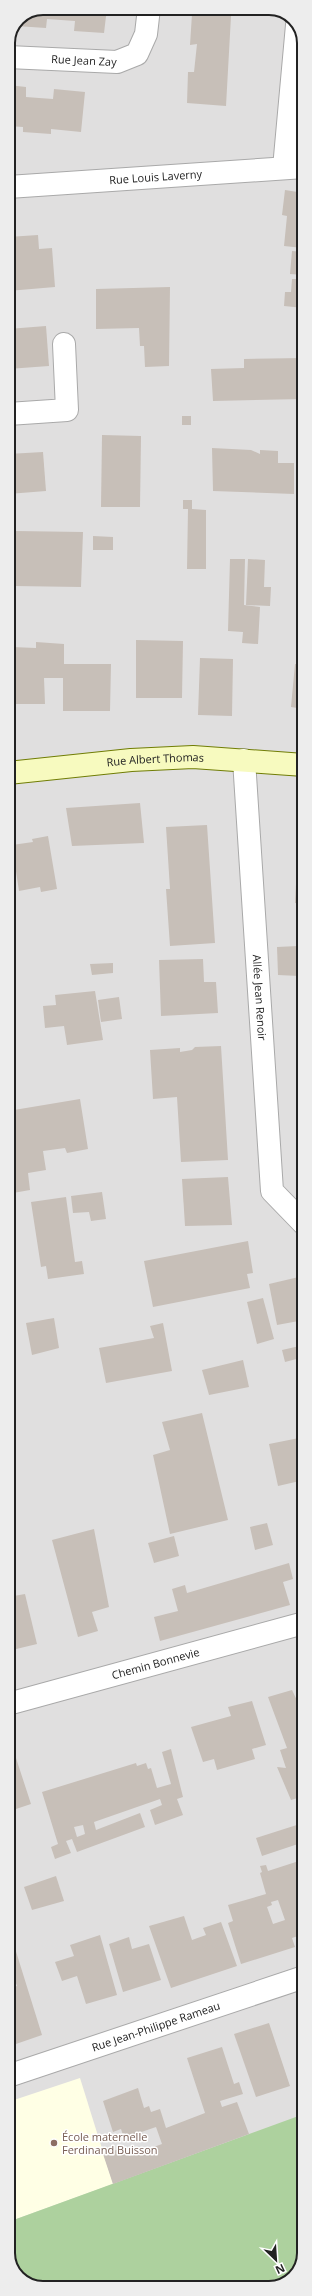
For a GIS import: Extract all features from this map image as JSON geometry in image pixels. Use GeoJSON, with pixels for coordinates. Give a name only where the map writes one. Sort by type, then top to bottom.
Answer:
{"type":"FeatureCollection","features":[{"type":"Feature","properties":{"kind":"street","name":"Rue Jean Zay"},"geometry":{"type":"LineString","coordinates":[[15,57],[118,62],[137,54],[146,34],[148,15]]}},
{"type":"Feature","properties":{"kind":"street"},"geometry":{"type":"LineString","coordinates":[[294,168],[297,38]]}},
{"type":"Feature","properties":{"kind":"street","name":"Rue Louis Laverny"},"geometry":{"type":"LineString","coordinates":[[15,187],[294,168]]}},
{"type":"Feature","properties":{"kind":"street"},"geometry":{"type":"LineString","coordinates":[[15,414],[67,410],[64,344]]}},
{"type":"Feature","properties":{"kind":"street","name":"Rue Albert Thomas"},"geometry":{"type":"LineString","coordinates":[[15,772],[131,760],[193,757],[297,764]]}},
{"type":"Feature","properties":{"kind":"street","name":"Allée Jean Renoir"},"geometry":{"type":"LineString","coordinates":[[244,760],[272,1191],[297,1217]]}},
{"type":"Feature","properties":{"kind":"street","name":"Chemin Bonnevie"},"geometry":{"type":"LineString","coordinates":[[15,1702],[297,1625]]}},
{"type":"Feature","properties":{"kind":"street","name":"Rue Jean-Philippe Rameau"},"geometry":{"type":"LineString","coordinates":[[15,2074],[297,1978]]}},
{"type":"Feature","properties":{"kind":"shaded area"},"geometry":{"type":"Polygon","coordinates":[[[271,15],[281,18],[289,23],[296,34],[297,40],[297,2253],[296,2262],[290,2271],[281,2278],[272,2281],[41,2281],[31,2278],[23,2273],[16,2262],[15,2256],[15,43],[17,32],[23,23],[32,17],[271,15]]]}},
{"type":"Feature","properties":{"kind":"shaded area","name":"École maternelle Ferdinand Buisson"},"geometry":{"type":"Polygon","coordinates":[[[80,2078],[113,2184],[15,2219],[15,2100],[80,2078]]]}},
{"type":"Feature","properties":{"kind":"green space"},"geometry":{"type":"Polygon","coordinates":[[[297,2117],[296,2262],[286,2275],[276,2280],[36,2280],[23,2273],[16,2262],[15,2219],[297,2117]]]}},
{"type":"Feature","properties":{"kind":"building"},"geometry":{"type":"Polygon","coordinates":[[[43,15],[106,15],[104,33],[74,31],[75,21],[47,19],[46,28],[21,26],[23,23],[32,17],[43,15]]]}},
{"type":"Feature","properties":{"kind":"building"},"geometry":{"type":"Polygon","coordinates":[[[192,15],[231,16],[226,106],[187,103],[188,72],[194,72],[197,44],[190,45],[192,15]]]}},
{"type":"Feature","properties":{"kind":"building"},"geometry":{"type":"Polygon","coordinates":[[[15,86],[26,87],[26,97],[53,99],[54,89],[85,92],[81,132],[51,129],[51,134],[23,132],[23,127],[15,126],[15,86]]]}},
{"type":"Feature","properties":{"kind":"building"},"geometry":{"type":"Polygon","coordinates":[[[285,190],[297,192],[297,247],[284,246],[287,216],[282,215],[285,190]]]}},
{"type":"Feature","properties":{"kind":"building"},"geometry":{"type":"Polygon","coordinates":[[[38,235],[39,249],[52,248],[55,287],[15,290],[15,237],[38,235]]]}},
{"type":"Feature","properties":{"kind":"building"},"geometry":{"type":"Polygon","coordinates":[[[292,251],[297,251],[297,274],[290,274],[292,251]]]}},
{"type":"Feature","properties":{"kind":"building"},"geometry":{"type":"Polygon","coordinates":[[[292,279],[297,279],[297,307],[284,306],[285,292],[291,292],[292,279]]]}},
{"type":"Feature","properties":{"kind":"building"},"geometry":{"type":"Polygon","coordinates":[[[170,287],[169,366],[145,367],[144,346],[140,346],[139,328],[96,329],[96,289],[170,287]]]}},
{"type":"Feature","properties":{"kind":"building"},"geometry":{"type":"Polygon","coordinates":[[[46,326],[49,366],[15,368],[15,328],[46,326]]]}},
{"type":"Feature","properties":{"kind":"building"},"geometry":{"type":"Polygon","coordinates":[[[297,358],[297,399],[213,401],[211,369],[244,368],[244,359],[297,358]]]}},
{"type":"Feature","properties":{"kind":"building"},"geometry":{"type":"Polygon","coordinates":[[[182,416],[191,416],[191,425],[182,425],[182,416]]]}},
{"type":"Feature","properties":{"kind":"building"},"geometry":{"type":"Polygon","coordinates":[[[102,435],[141,436],[140,507],[101,507],[102,435]]]}},
{"type":"Feature","properties":{"kind":"building"},"geometry":{"type":"Polygon","coordinates":[[[212,448],[251,450],[260,454],[260,450],[278,451],[278,463],[294,463],[294,494],[213,491],[212,448]]]}},
{"type":"Feature","properties":{"kind":"building"},"geometry":{"type":"Polygon","coordinates":[[[43,452],[46,491],[15,493],[15,454],[43,452]]]}},
{"type":"Feature","properties":{"kind":"building"},"geometry":{"type":"Polygon","coordinates":[[[183,500],[192,500],[192,509],[206,510],[206,569],[187,569],[188,509],[183,509],[183,500]]]}},
{"type":"Feature","properties":{"kind":"building"},"geometry":{"type":"Polygon","coordinates":[[[15,531],[83,532],[81,587],[15,586],[15,531]]]}},
{"type":"Feature","properties":{"kind":"building"},"geometry":{"type":"Polygon","coordinates":[[[93,536],[113,537],[113,550],[93,550],[93,536]]]}},
{"type":"Feature","properties":{"kind":"building"},"geometry":{"type":"Polygon","coordinates":[[[230,559],[245,559],[244,605],[260,607],[258,644],[242,643],[243,632],[228,631],[230,559]]]}},
{"type":"Feature","properties":{"kind":"building"},"geometry":{"type":"Polygon","coordinates":[[[248,559],[265,560],[264,587],[271,587],[270,606],[246,605],[248,559]]]}},
{"type":"Feature","properties":{"kind":"building"},"geometry":{"type":"Polygon","coordinates":[[[136,640],[183,641],[182,698],[136,698],[136,640]]]}},
{"type":"Feature","properties":{"kind":"building"},"geometry":{"type":"Polygon","coordinates":[[[36,642],[64,644],[64,664],[111,664],[110,711],[63,711],[63,678],[44,678],[45,704],[15,704],[15,647],[36,648],[36,642]]]}},
{"type":"Feature","properties":{"kind":"building"},"geometry":{"type":"Polygon","coordinates":[[[200,658],[233,659],[232,716],[198,715],[200,658]]]}},
{"type":"Feature","properties":{"kind":"building"},"geometry":{"type":"Polygon","coordinates":[[[295,664],[297,664],[297,708],[291,707],[295,664]]]}},
{"type":"Feature","properties":{"kind":"building"},"geometry":{"type":"Polygon","coordinates":[[[140,803],[144,843],[72,846],[66,808],[140,803]]]}},
{"type":"Feature","properties":{"kind":"building"},"geometry":{"type":"Polygon","coordinates":[[[207,825],[215,943],[170,946],[166,889],[170,889],[166,827],[207,825]]]}},
{"type":"Feature","properties":{"kind":"building"},"geometry":{"type":"Polygon","coordinates":[[[48,836],[57,889],[41,892],[40,887],[19,891],[15,865],[15,845],[33,842],[32,839],[48,836]]]}},
{"type":"Feature","properties":{"kind":"building"},"geometry":{"type":"Polygon","coordinates":[[[297,865],[297,903],[295,903],[297,865]]]}},
{"type":"Feature","properties":{"kind":"building"},"geometry":{"type":"Polygon","coordinates":[[[297,946],[297,976],[278,975],[277,947],[297,946]]]}},
{"type":"Feature","properties":{"kind":"building"},"geometry":{"type":"Polygon","coordinates":[[[203,959],[204,982],[216,982],[218,1013],[161,1016],[159,960],[203,959]]]}},
{"type":"Feature","properties":{"kind":"building"},"geometry":{"type":"Polygon","coordinates":[[[113,963],[113,973],[92,975],[90,964],[113,963]]]}},
{"type":"Feature","properties":{"kind":"building"},"geometry":{"type":"Polygon","coordinates":[[[95,991],[103,1040],[67,1045],[64,1026],[45,1028],[43,1006],[56,1005],[55,995],[95,991]]]}},
{"type":"Feature","properties":{"kind":"building"},"geometry":{"type":"Polygon","coordinates":[[[119,997],[122,1019],[101,1022],[98,1000],[119,997]]]}},
{"type":"Feature","properties":{"kind":"building"},"geometry":{"type":"Polygon","coordinates":[[[221,1046],[228,1160],[181,1162],[177,1097],[153,1099],[150,1050],[180,1048],[180,1052],[192,1050],[195,1047],[221,1046]]]}},
{"type":"Feature","properties":{"kind":"building"},"geometry":{"type":"Polygon","coordinates":[[[80,1099],[88,1149],[67,1153],[65,1148],[43,1151],[46,1170],[28,1173],[30,1190],[15,1193],[15,1110],[80,1099]]]}},
{"type":"Feature","properties":{"kind":"building"},"geometry":{"type":"Polygon","coordinates":[[[228,1177],[232,1225],[185,1226],[182,1179],[228,1177]]]}},
{"type":"Feature","properties":{"kind":"building"},"geometry":{"type":"Polygon","coordinates":[[[102,1192],[106,1219],[91,1221],[89,1212],[73,1213],[71,1196],[102,1192]]]}},
{"type":"Feature","properties":{"kind":"building"},"geometry":{"type":"Polygon","coordinates":[[[66,1197],[75,1262],[82,1261],[84,1274],[48,1279],[46,1266],[41,1267],[31,1202],[66,1197]]]}},
{"type":"Feature","properties":{"kind":"building"},"geometry":{"type":"Polygon","coordinates":[[[248,1241],[253,1273],[247,1274],[250,1288],[153,1307],[144,1261],[248,1241]]]}},
{"type":"Feature","properties":{"kind":"building"},"geometry":{"type":"Polygon","coordinates":[[[297,1277],[297,1321],[277,1325],[269,1284],[297,1277]]]}},
{"type":"Feature","properties":{"kind":"building"},"geometry":{"type":"Polygon","coordinates":[[[263,1298],[274,1339],[257,1344],[247,1302],[263,1298]]]}},
{"type":"Feature","properties":{"kind":"building"},"geometry":{"type":"Polygon","coordinates":[[[54,1318],[59,1348],[32,1355],[26,1323],[54,1318]]]}},
{"type":"Feature","properties":{"kind":"building"},"geometry":{"type":"Polygon","coordinates":[[[163,1323],[172,1371],[106,1383],[99,1348],[154,1338],[150,1326],[163,1323]]]}},
{"type":"Feature","properties":{"kind":"building"},"geometry":{"type":"Polygon","coordinates":[[[297,1347],[297,1359],[285,1362],[282,1350],[297,1347]]]}},
{"type":"Feature","properties":{"kind":"building"},"geometry":{"type":"Polygon","coordinates":[[[243,1360],[249,1387],[209,1395],[202,1370],[243,1360]]]}},
{"type":"Feature","properties":{"kind":"building"},"geometry":{"type":"Polygon","coordinates":[[[202,1413],[228,1520],[170,1534],[153,1455],[170,1450],[162,1422],[202,1413]]]}},
{"type":"Feature","properties":{"kind":"building"},"geometry":{"type":"Polygon","coordinates":[[[297,1438],[297,1482],[278,1486],[269,1444],[297,1438]]]}},
{"type":"Feature","properties":{"kind":"building"},"geometry":{"type":"Polygon","coordinates":[[[267,1523],[273,1545],[255,1550],[250,1527],[267,1523]]]}},
{"type":"Feature","properties":{"kind":"building"},"geometry":{"type":"Polygon","coordinates":[[[94,1529],[109,1607],[92,1612],[98,1631],[78,1637],[52,1540],[94,1529]]]}},
{"type":"Feature","properties":{"kind":"building"},"geometry":{"type":"Polygon","coordinates":[[[174,1536],[179,1556],[154,1563],[148,1543],[174,1536]]]}},
{"type":"Feature","properties":{"kind":"building"},"geometry":{"type":"Polygon","coordinates":[[[289,1563],[293,1579],[283,1582],[290,1605],[160,1641],[154,1617],[178,1611],[172,1589],[185,1585],[187,1593],[289,1563]]]}},
{"type":"Feature","properties":{"kind":"building"},"geometry":{"type":"Polygon","coordinates":[[[25,1594],[37,1644],[15,1649],[15,1596],[25,1594]]]}},
{"type":"Feature","properties":{"kind":"building"},"geometry":{"type":"Polygon","coordinates":[[[292,1690],[297,1700],[297,1798],[291,1800],[277,1767],[286,1768],[280,1750],[287,1748],[268,1697],[292,1690]]]}},
{"type":"Feature","properties":{"kind":"building"},"geometry":{"type":"Polygon","coordinates":[[[252,1701],[266,1745],[252,1749],[255,1759],[217,1770],[214,1759],[203,1762],[191,1727],[231,1716],[228,1707],[252,1701]]]}},
{"type":"Feature","properties":{"kind":"building"},"geometry":{"type":"Polygon","coordinates":[[[171,1749],[183,1797],[177,1799],[183,1815],[155,1825],[150,1810],[162,1805],[160,1799],[94,1822],[96,1830],[140,1813],[145,1827],[77,1852],[72,1839],[66,1841],[71,1853],[55,1859],[51,1847],[58,1844],[42,1792],[136,1763],[137,1766],[146,1763],[148,1769],[151,1768],[157,1788],[171,1784],[162,1752],[171,1749]],[[83,1825],[74,1827],[77,1837],[85,1834],[83,1825]]]}},
{"type":"Feature","properties":{"kind":"building"},"geometry":{"type":"Polygon","coordinates":[[[15,1758],[31,1804],[15,1809],[15,1758]]]}},
{"type":"Feature","properties":{"kind":"building"},"geometry":{"type":"Polygon","coordinates":[[[297,1825],[297,1844],[262,1856],[256,1838],[297,1825]]]}},
{"type":"Feature","properties":{"kind":"building"},"geometry":{"type":"Polygon","coordinates":[[[297,1862],[297,1936],[292,1938],[295,1947],[241,1964],[228,1923],[233,1921],[228,1905],[266,1894],[260,1873],[262,1872],[260,1866],[266,1865],[268,1871],[297,1862]],[[278,1900],[271,1902],[272,1905],[267,1907],[273,1924],[285,1920],[278,1900]]]}},
{"type":"Feature","properties":{"kind":"building"},"geometry":{"type":"Polygon","coordinates":[[[56,1876],[64,1901],[32,1910],[24,1887],[56,1876]]]}},
{"type":"Feature","properties":{"kind":"building"},"geometry":{"type":"Polygon","coordinates":[[[184,1916],[192,1940],[206,1935],[203,1928],[221,1922],[237,1966],[171,1988],[149,1926],[184,1916]]]}},
{"type":"Feature","properties":{"kind":"building"},"geometry":{"type":"Polygon","coordinates":[[[100,1935],[117,1995],[86,2004],[77,1976],[62,1981],[55,1962],[74,1956],[70,1945],[100,1935]]]}},
{"type":"Feature","properties":{"kind":"building"},"geometry":{"type":"Polygon","coordinates":[[[129,1937],[132,1949],[149,1944],[161,1980],[123,1992],[109,1944],[129,1937]]]}},
{"type":"Feature","properties":{"kind":"building"},"geometry":{"type":"Polygon","coordinates":[[[15,1948],[42,2035],[15,2044],[15,1987],[17,1986],[15,1980],[15,1948]]]}},
{"type":"Feature","properties":{"kind":"building"},"geometry":{"type":"Polygon","coordinates":[[[269,2023],[290,2086],[256,2097],[234,2034],[269,2023]]]}},
{"type":"Feature","properties":{"kind":"building"},"geometry":{"type":"Polygon","coordinates":[[[222,2047],[234,2084],[239,2082],[243,2094],[220,2101],[222,2107],[237,2102],[249,2134],[113,2184],[103,2154],[126,2147],[129,2156],[162,2144],[156,2127],[124,2138],[121,2129],[113,2132],[103,2101],[138,2088],[144,2108],[149,2106],[151,2112],[160,2109],[166,2128],[205,2113],[187,2058],[222,2047]]]}},
{"type":"Feature","properties":{"kind":"place","name":"École maternelle Ferdinand Buisson"},"geometry":{"type":"Point","coordinates":[54,2143]}}]}
